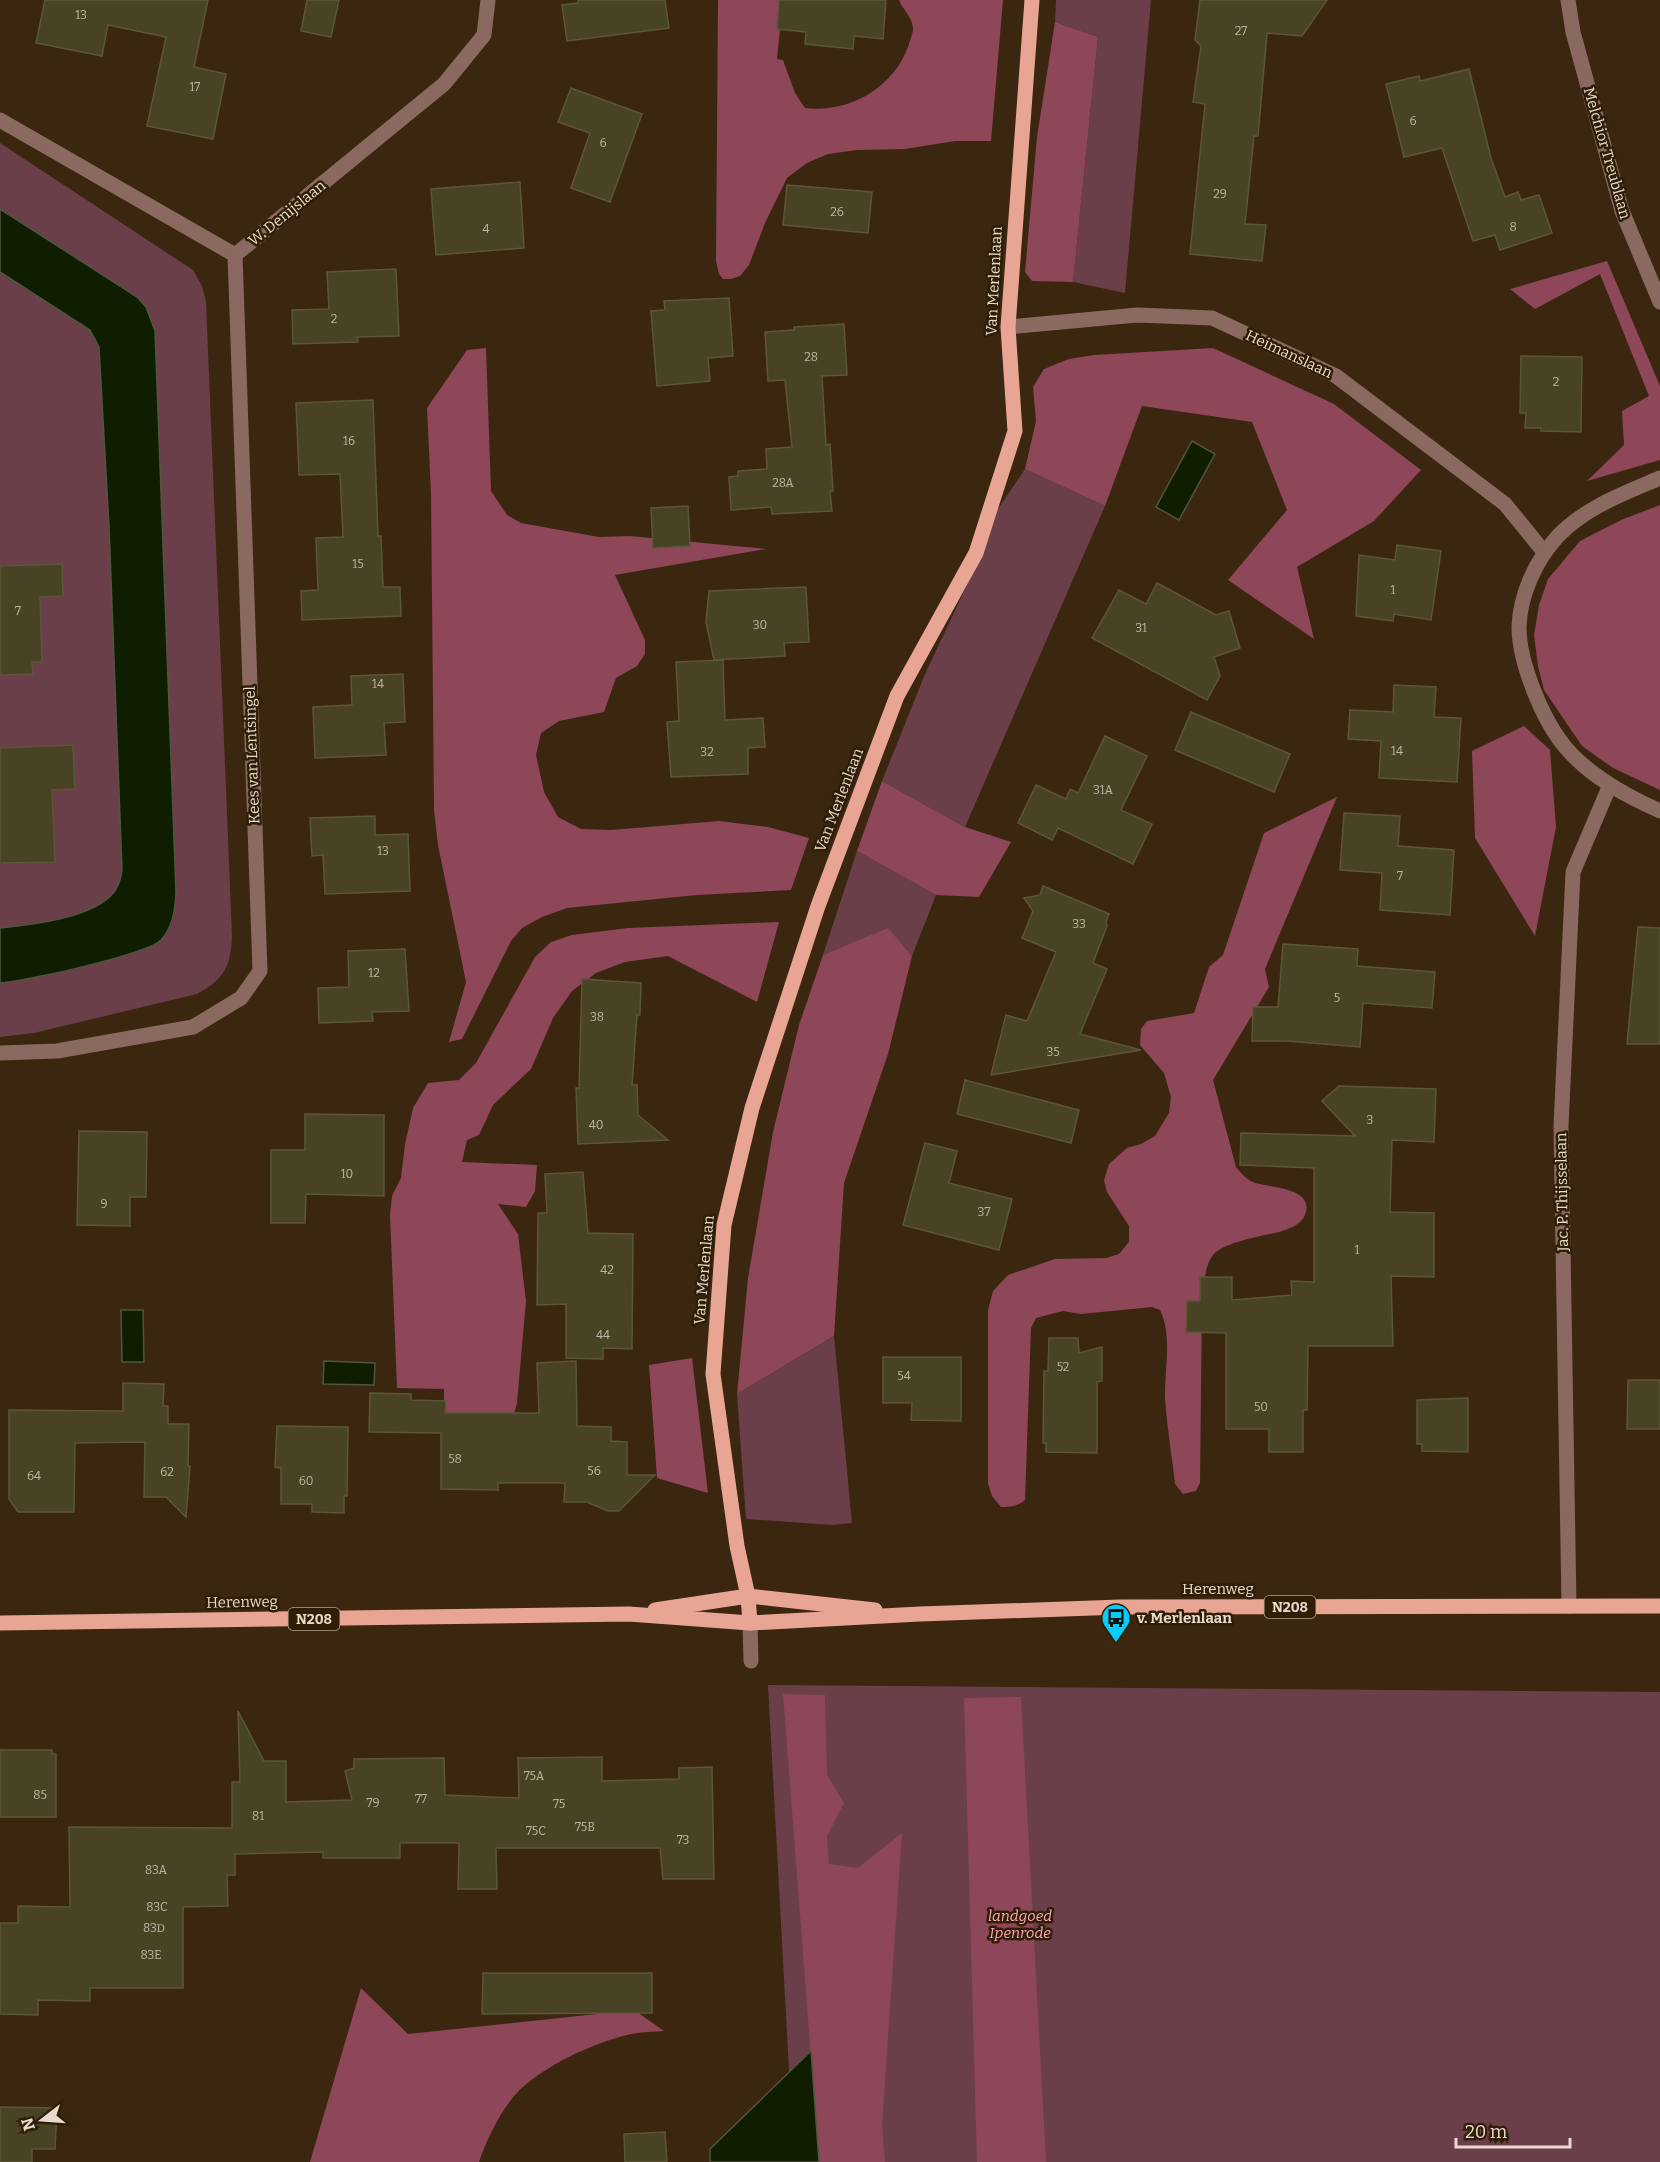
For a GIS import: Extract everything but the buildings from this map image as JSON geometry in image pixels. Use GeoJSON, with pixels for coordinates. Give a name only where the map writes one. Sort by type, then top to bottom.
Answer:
{"type":"FeatureCollection","features":[{"type":"Feature","properties":{"kind":"main road","name":"Van Merlenlaan"},"geometry":{"type":"LineString","coordinates":[[750,1623],[748,1596],[737,1546],[713,1374],[724,1226],[752,1108],[818,906],[897,696],[976,553],[1015,431],[1008,327],[1032,0]]}},
{"type":"Feature","properties":{"kind":"main road","name":"Herenweg"},"geometry":{"type":"LineString","coordinates":[[629,1614],[748,1596],[920,1614]]}},
{"type":"Feature","properties":{"kind":"main road","name":"Herenweg"},"geometry":{"type":"LineString","coordinates":[[0,1623],[629,1614],[750,1623],[1120,1607],[1660,1606]]}},
{"type":"Feature","properties":{"kind":"street","name":"W. Denijslaan"},"geometry":{"type":"LineString","coordinates":[[0,120],[235,255],[444,84],[484,35],[488,0]]}},
{"type":"Feature","properties":{"kind":"street","name":"Melchior Treublaan"},"geometry":{"type":"LineString","coordinates":[[1568,0],[1573,32],[1622,211],[1660,302]]}},
{"type":"Feature","properties":{"kind":"street","name":"Kees van Lentsingel"},"geometry":{"type":"LineString","coordinates":[[0,1053],[57,1051],[193,1028],[241,998],[260,971],[235,255]]}},
{"type":"Feature","properties":{"kind":"street","name":"Heimanslaan"},"geometry":{"type":"LineString","coordinates":[[1008,327],[1137,315],[1212,318],[1336,376],[1505,504],[1544,552]]}},
{"type":"Feature","properties":{"kind":"street"},"geometry":{"type":"LineString","coordinates":[[1660,478],[1600,504],[1578,518],[1544,552],[1524,595],[1519,627],[1524,659],[1534,694],[1565,747],[1586,768],[1610,786],[1660,811]]}},
{"type":"Feature","properties":{"kind":"street","name":"Jac. P. Thijsselaan"},"geometry":{"type":"LineString","coordinates":[[1569,1606],[1561,1126],[1572,884],[1573,872],[1610,786]]}},
{"type":"Feature","properties":{"kind":"street"},"geometry":{"type":"LineString","coordinates":[[750,1623],[751,1661]]}},
{"type":"Feature","properties":{"kind":"green space"},"geometry":{"type":"Polygon","coordinates":[[[718,0],[783,0],[777,59],[783,60],[795,93],[805,108],[821,109],[853,102],[867,95],[880,86],[901,62],[913,29],[899,0],[1003,0],[991,141],[955,141],[905,149],[857,150],[828,154],[807,163],[787,178],[765,223],[749,265],[740,276],[723,279],[719,274],[716,261],[718,0]]]}},
{"type":"Feature","properties":{"kind":"green space"},"geometry":{"type":"Polygon","coordinates":[[[1056,0],[1151,0],[1125,293],[1073,282],[1098,37],[1055,22],[1056,0]]]}},
{"type":"Feature","properties":{"kind":"green space"},"geometry":{"type":"Polygon","coordinates":[[[1055,22],[1098,37],[1073,282],[1032,281],[1025,272],[1037,137],[1055,22]]]}},
{"type":"Feature","properties":{"kind":"green space"},"geometry":{"type":"Polygon","coordinates":[[[0,143],[193,270],[202,286],[206,302],[232,936],[230,956],[224,971],[214,983],[197,994],[34,1033],[0,1037],[0,983],[84,967],[150,946],[161,940],[169,930],[176,893],[162,551],[137,297],[0,209],[0,143]]]}},
{"type":"Feature","properties":{"kind":"green space"},"geometry":{"type":"Polygon","coordinates":[[[1607,261],[1660,386],[1660,460],[1587,481],[1624,445],[1622,411],[1649,396],[1600,274],[1535,309],[1510,289],[1607,261]]]}},
{"type":"Feature","properties":{"kind":"green space"},"geometry":{"type":"Polygon","coordinates":[[[0,272],[90,330],[99,347],[109,526],[122,870],[114,892],[105,901],[92,908],[61,919],[0,928],[0,272]]]}},
{"type":"Feature","properties":{"kind":"green space"},"geometry":{"type":"Polygon","coordinates":[[[486,348],[491,491],[507,515],[521,523],[599,537],[630,536],[766,549],[615,575],[645,640],[645,654],[637,666],[616,678],[604,712],[559,721],[541,733],[536,755],[544,792],[558,817],[581,829],[611,830],[719,821],[768,827],[809,838],[791,890],[697,895],[567,908],[542,917],[522,928],[511,941],[462,1039],[449,1042],[466,982],[438,845],[434,810],[431,493],[427,408],[467,350],[486,348]]]}},
{"type":"Feature","properties":{"kind":"green space"},"geometry":{"type":"Polygon","coordinates":[[[1213,348],[1334,404],[1421,470],[1374,521],[1297,567],[1314,639],[1228,580],[1287,510],[1252,422],[1142,406],[1105,506],[1025,469],[1036,421],[1033,387],[1044,369],[1069,359],[1094,355],[1213,348]]]}},
{"type":"Feature","properties":{"kind":"green space"},"geometry":{"type":"Polygon","coordinates":[[[1025,469],[1105,506],[965,827],[882,781],[925,674],[977,564],[992,518],[1025,469]]]}},
{"type":"Feature","properties":{"kind":"green space"},"geometry":{"type":"Polygon","coordinates":[[[1660,505],[1660,790],[1613,768],[1582,746],[1544,690],[1534,635],[1539,605],[1548,579],[1580,541],[1621,520],[1660,505]]]}},
{"type":"Feature","properties":{"kind":"green space"},"geometry":{"type":"Polygon","coordinates":[[[1524,726],[1550,750],[1556,827],[1535,936],[1475,838],[1472,751],[1524,726]]]}},
{"type":"Feature","properties":{"kind":"green space"},"geometry":{"type":"Polygon","coordinates":[[[882,781],[965,827],[1011,842],[979,897],[936,895],[857,851],[882,781]]]}},
{"type":"Feature","properties":{"kind":"green space"},"geometry":{"type":"Polygon","coordinates":[[[1337,797],[1265,969],[1269,987],[1213,1080],[1236,1167],[1253,1182],[1297,1193],[1303,1198],[1306,1206],[1305,1215],[1294,1226],[1226,1246],[1213,1255],[1208,1265],[1202,1300],[1200,1483],[1196,1491],[1183,1494],[1175,1484],[1165,1399],[1167,1342],[1160,1310],[1152,1307],[1081,1314],[1063,1311],[1036,1318],[1031,1328],[1025,1500],[1014,1506],[1001,1507],[992,1496],[988,1483],[988,1310],[993,1291],[1008,1275],[1055,1259],[1106,1258],[1119,1254],[1129,1242],[1129,1226],[1107,1192],[1104,1180],[1109,1164],[1127,1148],[1141,1144],[1155,1136],[1169,1113],[1171,1097],[1164,1073],[1140,1045],[1141,1029],[1147,1021],[1194,1013],[1209,967],[1223,955],[1264,833],[1337,797]]]}},
{"type":"Feature","properties":{"kind":"green space"},"geometry":{"type":"Polygon","coordinates":[[[857,851],[936,895],[912,956],[888,929],[823,955],[857,851]]]}},
{"type":"Feature","properties":{"kind":"green space"},"geometry":{"type":"Polygon","coordinates":[[[779,922],[757,1002],[668,956],[625,962],[596,973],[572,991],[553,1018],[531,1069],[493,1105],[479,1135],[467,1140],[462,1162],[537,1165],[535,1191],[526,1207],[498,1204],[518,1234],[526,1301],[517,1403],[511,1426],[444,1442],[444,1389],[397,1388],[390,1214],[392,1196],[401,1178],[405,1144],[413,1108],[428,1083],[459,1080],[476,1063],[535,957],[551,942],[572,935],[628,928],[779,922]]]}},
{"type":"Feature","properties":{"kind":"green space"},"geometry":{"type":"Polygon","coordinates":[[[888,928],[912,956],[888,1054],[844,1183],[834,1336],[737,1394],[748,1278],[773,1132],[799,1025],[823,955],[888,928]]]}},
{"type":"Feature","properties":{"kind":"green space"},"geometry":{"type":"Polygon","coordinates":[[[834,1336],[852,1523],[832,1525],[746,1519],[737,1394],[834,1336]]]}},
{"type":"Feature","properties":{"kind":"green space"},"geometry":{"type":"Polygon","coordinates":[[[692,1358],[708,1493],[657,1478],[649,1365],[692,1358]]]}},
{"type":"Feature","properties":{"kind":"green space","name":"landgoed Ipenrode"},"geometry":{"type":"Polygon","coordinates":[[[768,1685],[1660,1692],[1660,2162],[794,2162],[768,1685]]]}},
{"type":"Feature","properties":{"kind":"green space"},"geometry":{"type":"Polygon","coordinates":[[[783,1694],[825,1695],[827,1775],[844,1803],[827,1836],[829,1864],[858,1868],[902,1833],[882,2125],[885,2162],[819,2162],[783,1694]]]}},
{"type":"Feature","properties":{"kind":"green space"},"geometry":{"type":"Polygon","coordinates":[[[1021,1697],[1046,2162],[977,2162],[964,1698],[1021,1697]]]}},
{"type":"Feature","properties":{"kind":"green space"},"geometry":{"type":"Polygon","coordinates":[[[361,1988],[408,2034],[634,2010],[664,2031],[628,2035],[597,2045],[570,2056],[535,2078],[517,2093],[503,2111],[491,2132],[479,2162],[310,2162],[361,1988]]]}},
{"type":"Feature","properties":{"kind":"shaded area"},"geometry":{"type":"Polygon","coordinates":[[[0,209],[137,297],[146,307],[155,331],[176,893],[171,924],[161,940],[151,946],[84,966],[0,983],[0,928],[61,919],[92,908],[105,901],[114,892],[120,882],[122,870],[109,526],[99,347],[90,330],[0,272],[0,209]]]}},
{"type":"Feature","properties":{"kind":"shaded area"},"geometry":{"type":"Polygon","coordinates":[[[1192,441],[1215,454],[1179,520],[1156,507],[1192,441]]]}},
{"type":"Feature","properties":{"kind":"shaded area"},"geometry":{"type":"Polygon","coordinates":[[[121,1310],[143,1310],[144,1362],[122,1362],[121,1310]]]}},
{"type":"Feature","properties":{"kind":"shaded area"},"geometry":{"type":"Polygon","coordinates":[[[324,1361],[375,1363],[374,1385],[323,1384],[324,1361]]]}},
{"type":"Feature","properties":{"kind":"shaded area"},"geometry":{"type":"Polygon","coordinates":[[[811,2051],[819,2162],[710,2162],[710,2149],[811,2051]]]}},
{"type":"Feature","properties":{"kind":"place","name":"v. Merlenlaan"},"geometry":{"type":"Point","coordinates":[1116,1644]}}]}
